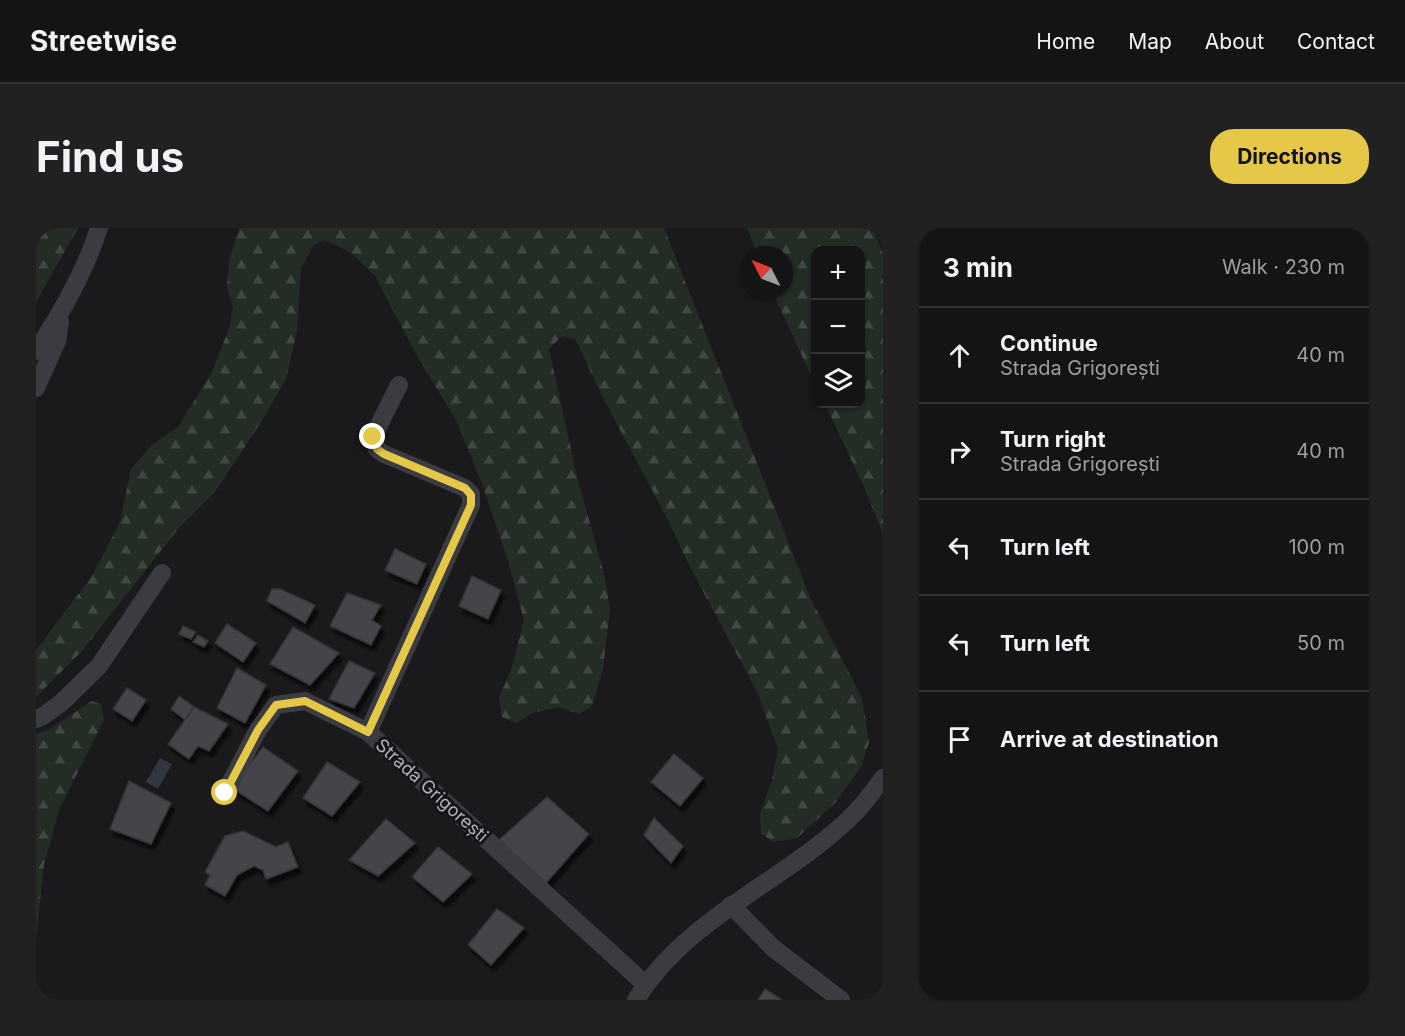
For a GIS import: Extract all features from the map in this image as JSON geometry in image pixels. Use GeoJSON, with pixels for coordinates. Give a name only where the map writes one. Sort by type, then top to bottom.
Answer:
{"type":"FeatureCollection","features":[{"type":"Feature","properties":{"kind":"street"},"geometry":{"type":"LineString","coordinates":[[36,351],[62,307],[94,244],[99,228]]}},
{"type":"Feature","properties":{"kind":"street"},"geometry":{"type":"LineString","coordinates":[[36,388],[57,341],[62,307]]}},
{"type":"Feature","properties":{"kind":"street"},"geometry":{"type":"LineString","coordinates":[[368,732],[471,505],[471,495],[465,488],[384,454],[374,444],[373,437],[399,385]]}},
{"type":"Feature","properties":{"kind":"street"},"geometry":{"type":"LineString","coordinates":[[36,719],[61,703],[99,666],[162,573]]}},
{"type":"Feature","properties":{"kind":"street","name":"Strada Grigorești"},"geometry":{"type":"LineString","coordinates":[[225,793],[258,730],[276,705],[305,701],[368,732],[645,984]]}},
{"type":"Feature","properties":{"kind":"street"},"geometry":{"type":"LineString","coordinates":[[636,1000],[645,984],[676,952],[731,905],[814,847],[855,813],[883,778]]}},
{"type":"Feature","properties":{"kind":"street"},"geometry":{"type":"LineString","coordinates":[[731,905],[773,948],[840,1000]]}},
{"type":"Feature","properties":{"kind":"green space"},"geometry":{"type":"Polygon","coordinates":[[[36,228],[78,228],[36,302],[36,228]]]}},
{"type":"Feature","properties":{"kind":"green space"},"geometry":{"type":"Polygon","coordinates":[[[239,228],[664,228],[810,597],[862,698],[869,742],[861,767],[835,803],[797,838],[774,842],[761,834],[760,813],[772,780],[778,749],[757,692],[603,398],[576,340],[562,336],[549,349],[578,481],[604,573],[610,610],[603,669],[592,706],[579,714],[559,707],[533,713],[516,723],[502,717],[499,698],[512,667],[524,620],[509,564],[482,484],[456,420],[417,356],[375,276],[350,252],[325,240],[314,245],[301,268],[297,331],[286,379],[263,419],[215,492],[178,529],[81,652],[36,697],[36,650],[92,576],[120,522],[131,469],[152,445],[178,427],[212,372],[230,326],[233,307],[227,287],[229,261],[239,228]]]}},
{"type":"Feature","properties":{"kind":"green space"},"geometry":{"type":"Polygon","coordinates":[[[747,228],[873,228],[883,254],[883,534],[827,408],[865,408],[865,246],[811,246],[811,375],[776,300],[793,300],[793,246],[754,246],[747,228]]]}},
{"type":"Feature","properties":{"kind":"green space"},"geometry":{"type":"Polygon","coordinates":[[[92,701],[101,704],[104,720],[59,810],[44,865],[36,939],[36,734],[48,730],[92,701]]]}},
{"type":"Feature","properties":{"kind":"shaded area"},"geometry":{"type":"Polygon","coordinates":[[[160,758],[172,764],[158,789],[146,782],[160,758]]]}},
{"type":"Feature","properties":{"kind":"building"},"geometry":{"type":"Polygon","coordinates":[[[395,549],[426,564],[417,584],[385,570],[395,549]]]}},
{"type":"Feature","properties":{"kind":"building"},"geometry":{"type":"Polygon","coordinates":[[[472,576],[501,590],[488,619],[459,606],[472,576]]]}},
{"type":"Feature","properties":{"kind":"building"},"geometry":{"type":"Polygon","coordinates":[[[272,589],[280,589],[315,605],[305,623],[267,601],[272,589]]]}},
{"type":"Feature","properties":{"kind":"building"},"geometry":{"type":"Polygon","coordinates":[[[347,593],[381,605],[372,620],[381,626],[371,645],[330,626],[347,593]]]}},
{"type":"Feature","properties":{"kind":"building"},"geometry":{"type":"Polygon","coordinates":[[[227,624],[256,643],[243,662],[215,643],[227,624]]]}},
{"type":"Feature","properties":{"kind":"building"},"geometry":{"type":"Polygon","coordinates":[[[183,626],[196,632],[191,639],[179,634],[183,626]]]}},
{"type":"Feature","properties":{"kind":"building"},"geometry":{"type":"Polygon","coordinates":[[[293,627],[339,653],[310,685],[270,664],[293,627]]]}},
{"type":"Feature","properties":{"kind":"building"},"geometry":{"type":"Polygon","coordinates":[[[198,635],[208,641],[204,647],[193,642],[198,635]]]}},
{"type":"Feature","properties":{"kind":"building"},"geometry":{"type":"Polygon","coordinates":[[[349,661],[375,673],[354,708],[329,699],[349,661]]]}},
{"type":"Feature","properties":{"kind":"building"},"geometry":{"type":"Polygon","coordinates":[[[237,668],[266,685],[245,723],[217,708],[237,668]]]}},
{"type":"Feature","properties":{"kind":"building"},"geometry":{"type":"Polygon","coordinates":[[[127,688],[146,700],[132,721],[113,709],[127,688]]]}},
{"type":"Feature","properties":{"kind":"building"},"geometry":{"type":"Polygon","coordinates":[[[179,696],[194,707],[185,720],[171,709],[179,696]]]}},
{"type":"Feature","properties":{"kind":"building"},"geometry":{"type":"Polygon","coordinates":[[[194,707],[228,724],[209,751],[198,746],[189,759],[168,744],[194,707]]]}},
{"type":"Feature","properties":{"kind":"building"},"geometry":{"type":"Polygon","coordinates":[[[263,747],[298,771],[268,811],[232,788],[263,747]]]}},
{"type":"Feature","properties":{"kind":"building"},"geometry":{"type":"Polygon","coordinates":[[[674,754],[703,778],[680,806],[651,782],[674,754]]]}},
{"type":"Feature","properties":{"kind":"building"},"geometry":{"type":"Polygon","coordinates":[[[327,762],[360,782],[332,816],[303,798],[327,762]]]}},
{"type":"Feature","properties":{"kind":"building"},"geometry":{"type":"Polygon","coordinates":[[[129,781],[171,803],[151,844],[110,829],[129,781]]]}},
{"type":"Feature","properties":{"kind":"building"},"geometry":{"type":"Polygon","coordinates":[[[547,797],[589,834],[546,883],[499,840],[547,797]]]}},
{"type":"Feature","properties":{"kind":"building"},"geometry":{"type":"Polygon","coordinates":[[[654,818],[683,846],[671,863],[644,835],[654,818]]]}},
{"type":"Feature","properties":{"kind":"building"},"geometry":{"type":"Polygon","coordinates":[[[386,819],[415,843],[378,876],[349,860],[386,819]]]}},
{"type":"Feature","properties":{"kind":"building"},"geometry":{"type":"Polygon","coordinates":[[[243,831],[276,847],[288,842],[298,867],[266,879],[263,870],[254,866],[237,875],[225,896],[205,885],[210,875],[205,872],[225,836],[243,831]]]}},
{"type":"Feature","properties":{"kind":"building"},"geometry":{"type":"Polygon","coordinates":[[[438,847],[472,874],[443,902],[412,877],[438,847]]]}},
{"type":"Feature","properties":{"kind":"building"},"geometry":{"type":"Polygon","coordinates":[[[497,909],[524,928],[491,965],[468,945],[497,909]]]}},
{"type":"Feature","properties":{"kind":"building"},"geometry":{"type":"Polygon","coordinates":[[[765,989],[782,1000],[758,1000],[765,989]]]}},
{"type":"Feature","properties":{"kind":"route"},"geometry":{"type":"LineString","coordinates":[[225,793],[258,730],[276,705],[305,701],[368,732],[471,505],[471,495],[465,488],[384,454],[377,449],[373,437]]}}]}
